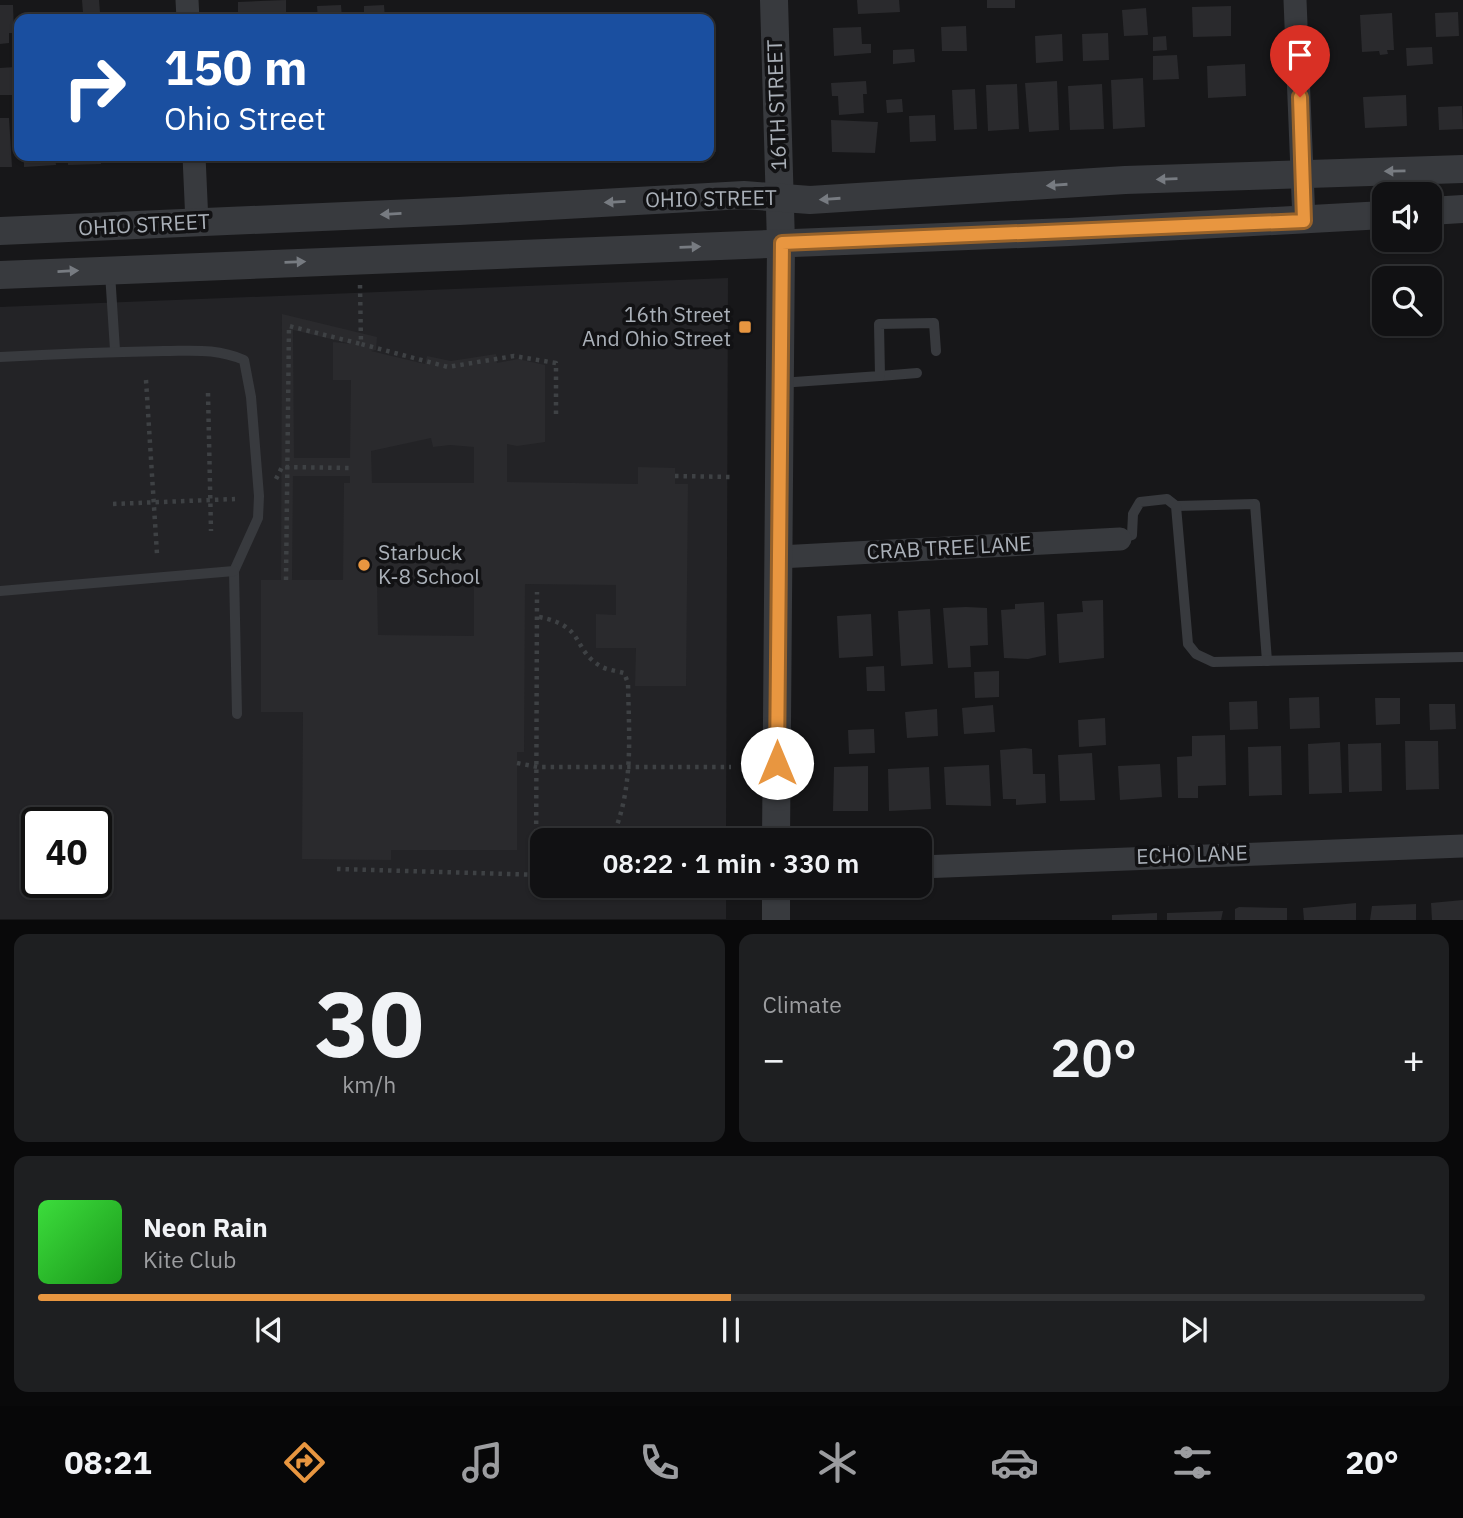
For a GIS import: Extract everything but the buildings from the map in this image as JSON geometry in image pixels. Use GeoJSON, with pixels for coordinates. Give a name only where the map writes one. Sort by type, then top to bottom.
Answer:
{"type":"FeatureCollection","features":[{"type":"Feature","properties":{"kind":"street","name":"16TH STREET"},"geometry":{"type":"LineString","coordinates":[[774,0],[782,243],[776,828]]}},
{"type":"Feature","properties":{"kind":"street"},"geometry":{"type":"LineString","coordinates":[[1295,0],[1304,221]]}},
{"type":"Feature","properties":{"kind":"street"},"geometry":{"type":"LineString","coordinates":[[194,161],[197,223]]}},
{"type":"Feature","properties":{"kind":"street","name":"OHIO STREET"},"geometry":{"type":"LineString","coordinates":[[0,231],[744,195],[810,200],[1303,173],[1463,169]]}},
{"type":"Feature","properties":{"kind":"street"},"geometry":{"type":"LineString","coordinates":[[1442,210],[1463,209]]}},
{"type":"Feature","properties":{"kind":"street","name":"OHIO STREET"},"geometry":{"type":"LineString","coordinates":[[0,275],[1304,221],[1372,216]]}},
{"type":"Feature","properties":{"kind":"street","name":"CRAB TREE LANE"},"geometry":{"type":"LineString","coordinates":[[779,557],[1120,539]]}},
{"type":"Feature","properties":{"kind":"street","name":"ECHO LANE"},"geometry":{"type":"LineString","coordinates":[[932,867],[1463,846]]}},
{"type":"Feature","properties":{"kind":"street"},"geometry":{"type":"LineString","coordinates":[[776,898],[776,919]]}},
{"type":"Feature","properties":{"kind":"lane"},"geometry":{"type":"LineString","coordinates":[[110,270],[116,350]]}},
{"type":"Feature","properties":{"kind":"lane"},"geometry":{"type":"LineString","coordinates":[[880,376],[879,324],[934,323],[936,351]]}},
{"type":"Feature","properties":{"kind":"lane"},"geometry":{"type":"LineString","coordinates":[[0,357],[116,350],[206,349],[226,352],[244,360],[251,397],[259,496],[258,518],[234,571],[237,713]]}},
{"type":"Feature","properties":{"kind":"lane"},"geometry":{"type":"LineString","coordinates":[[780,383],[918,373]]}},
{"type":"Feature","properties":{"kind":"lane"},"geometry":{"type":"LineString","coordinates":[[1120,539],[1132,535],[1133,514],[1140,502],[1167,499],[1176,506],[1255,504],[1267,661]]}},
{"type":"Feature","properties":{"kind":"lane"},"geometry":{"type":"LineString","coordinates":[[1176,506],[1188,644],[1196,654],[1213,662],[1463,657]]}},
{"type":"Feature","properties":{"kind":"lane"},"geometry":{"type":"LineString","coordinates":[[0,591],[234,571]]}},
{"type":"Feature","properties":{"kind":"path"},"geometry":{"type":"LineString","coordinates":[[360,284],[361,344]]}},
{"type":"Feature","properties":{"kind":"path"},"geometry":{"type":"LineString","coordinates":[[286,580],[289,326],[448,367],[514,356],[556,363],[556,418]]}},
{"type":"Feature","properties":{"kind":"path"},"geometry":{"type":"LineString","coordinates":[[146,380],[157,554]]}},
{"type":"Feature","properties":{"kind":"path"},"geometry":{"type":"LineString","coordinates":[[208,393],[211,531]]}},
{"type":"Feature","properties":{"kind":"path"},"geometry":{"type":"LineString","coordinates":[[272,486],[282,467],[350,468]]}},
{"type":"Feature","properties":{"kind":"path"},"geometry":{"type":"LineString","coordinates":[[675,476],[733,477]]}},
{"type":"Feature","properties":{"kind":"path"},"geometry":{"type":"LineString","coordinates":[[113,504],[235,499]]}},
{"type":"Feature","properties":{"kind":"path"},"geometry":{"type":"LineString","coordinates":[[537,592],[539,828]]}},
{"type":"Feature","properties":{"kind":"path"},"geometry":{"type":"LineString","coordinates":[[539,617],[569,626],[576,639],[602,667],[624,673],[628,683],[629,767],[622,817],[617,828]]}},
{"type":"Feature","properties":{"kind":"path"},"geometry":{"type":"LineString","coordinates":[[517,763],[538,768],[731,767]]}},
{"type":"Feature","properties":{"kind":"path"},"geometry":{"type":"LineString","coordinates":[[337,869],[530,875]]}},
{"type":"Feature","properties":{"kind":"shaded area","name":"Starbuck K-8 School"},"geometry":{"type":"Polygon","coordinates":[[[728,278],[726,828],[530,828],[530,898],[726,898],[726,919],[0,919],[0,307],[728,278]]]}},
{"type":"Feature","properties":{"kind":"place","name":"16th Street And Ohio Street"},"geometry":{"type":"Point","coordinates":[745,327]}},
{"type":"Feature","properties":{"kind":"place","name":"Starbuck K-8 School"},"geometry":{"type":"Point","coordinates":[364,565]}},
{"type":"Feature","properties":{"kind":"route"},"geometry":{"type":"LineString","coordinates":[[777,763],[782,243],[1304,221],[1300,97]]}}]}
